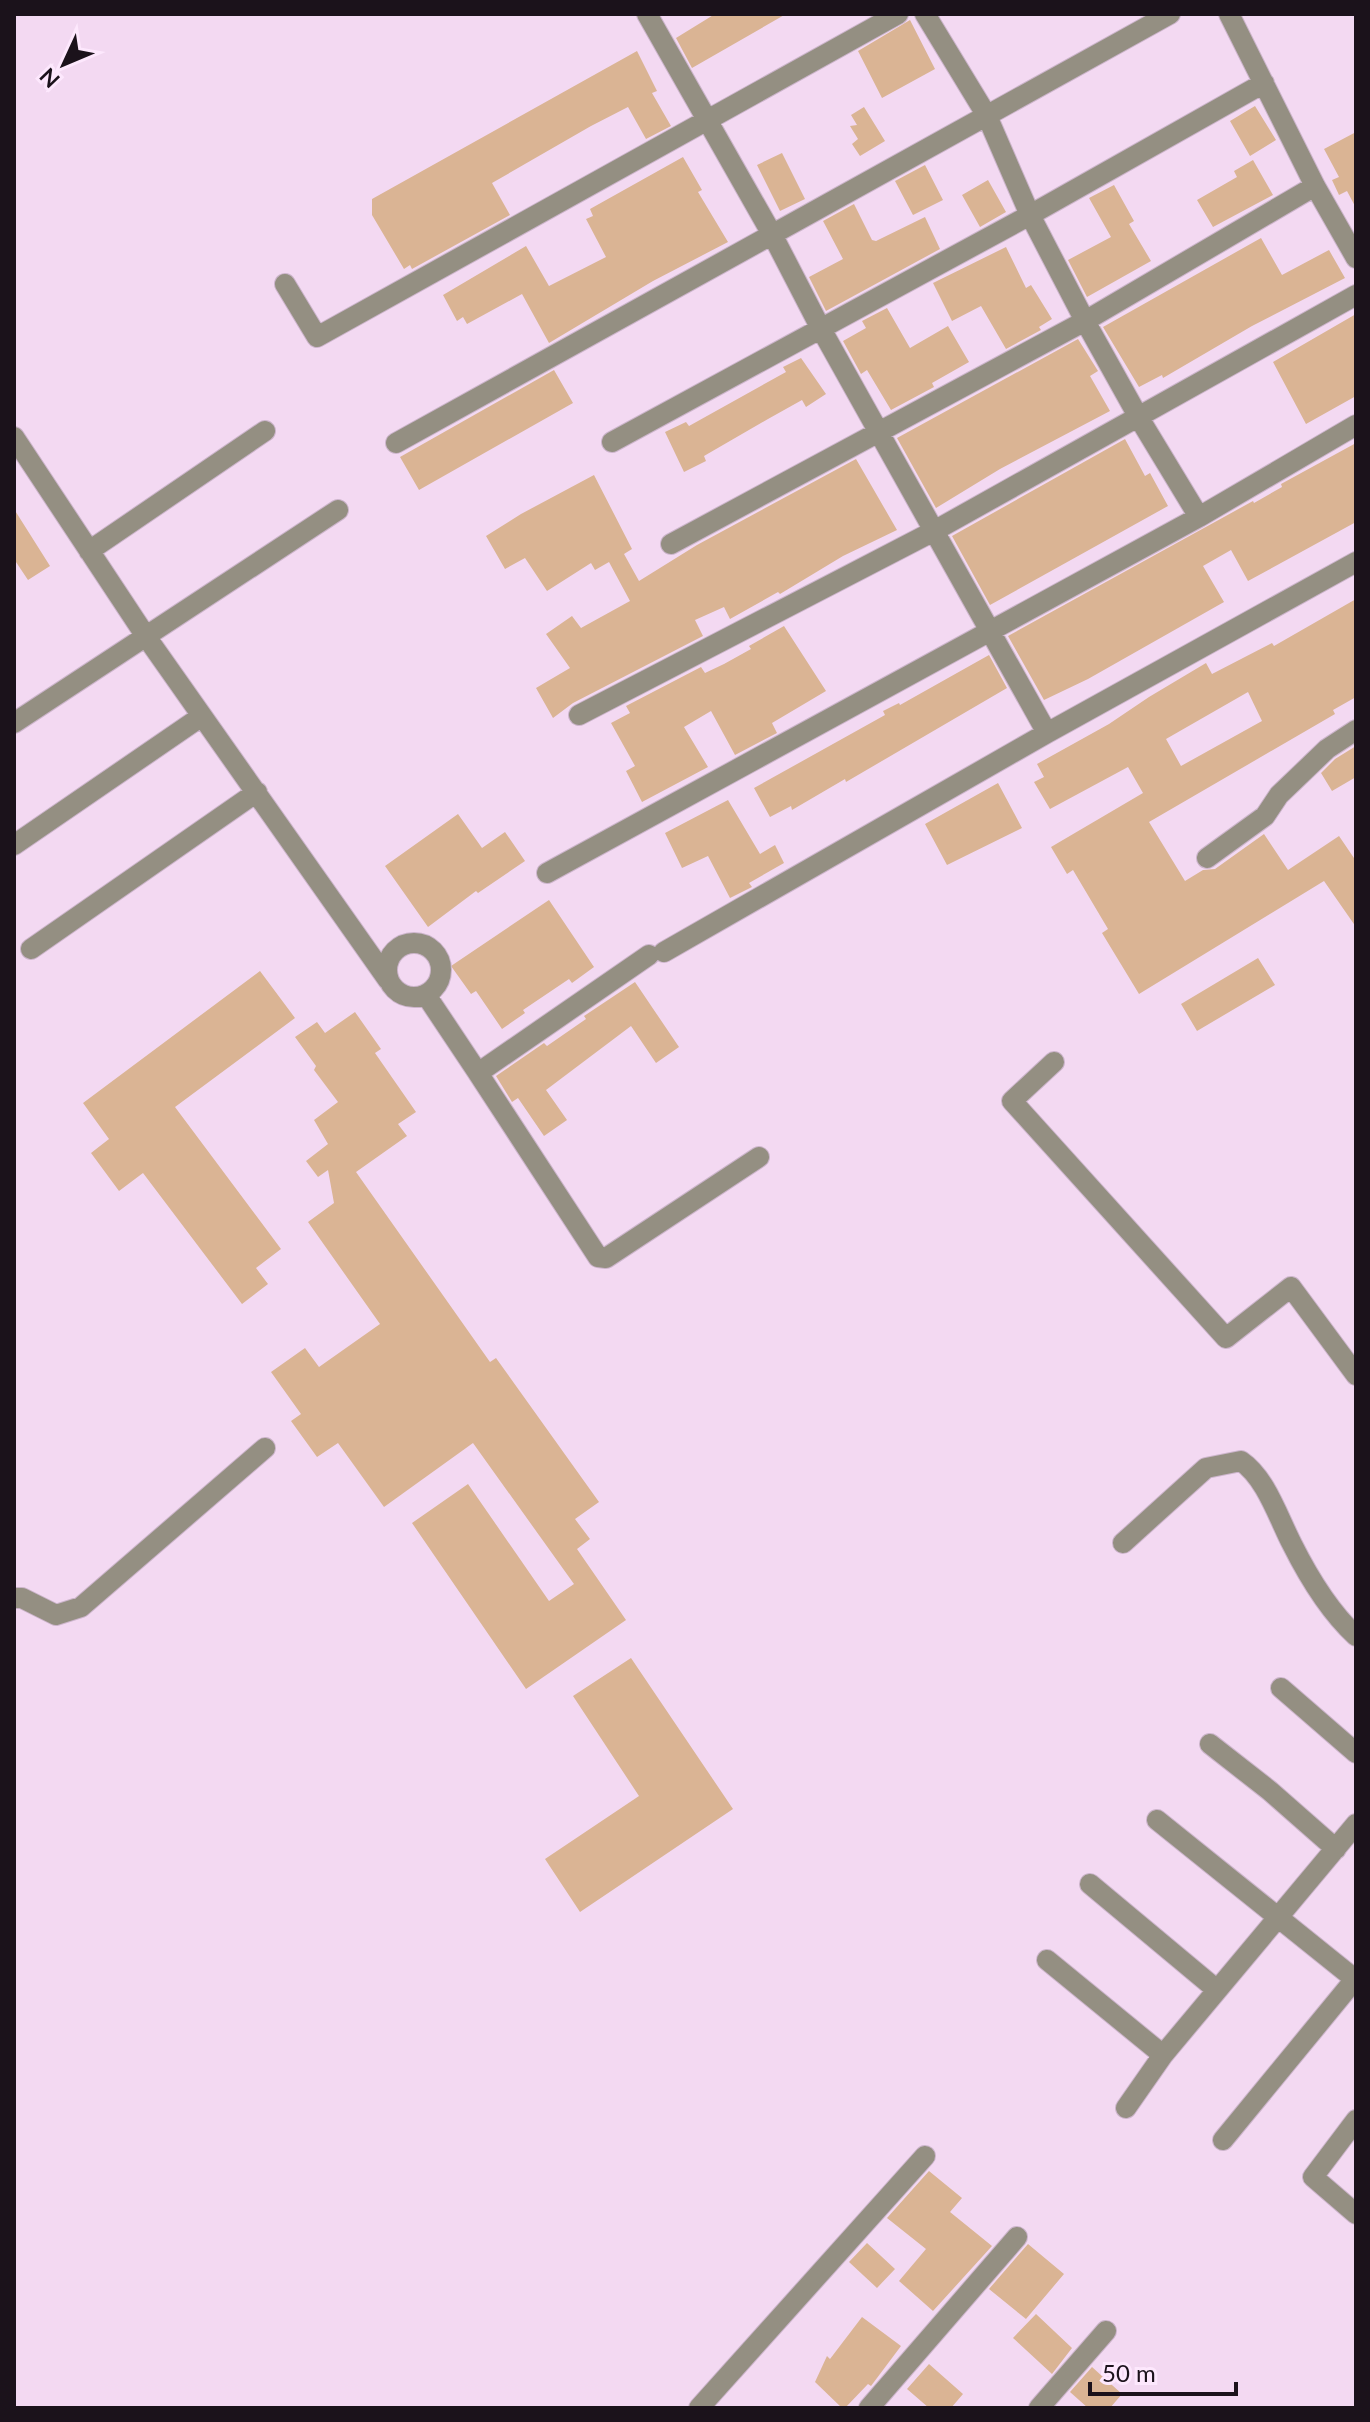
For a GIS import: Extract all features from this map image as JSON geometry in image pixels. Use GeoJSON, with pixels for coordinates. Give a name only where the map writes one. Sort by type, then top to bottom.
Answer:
{"type":"FeatureCollection","features":[{"type":"Feature","properties":{"kind":"street"},"geometry":{"type":"LineString","coordinates":[[647,14],[1047,733]]}},
{"type":"Feature","properties":{"kind":"street"},"geometry":{"type":"LineString","coordinates":[[285,284],[317,337],[898,14]]}},
{"type":"Feature","properties":{"kind":"street"},"geometry":{"type":"LineString","coordinates":[[925,14],[987,116],[1030,215],[1085,321],[1199,517]]}},
{"type":"Feature","properties":{"kind":"street"},"geometry":{"type":"LineString","coordinates":[[396,443],[1170,14]]}},
{"type":"Feature","properties":{"kind":"street"},"geometry":{"type":"LineString","coordinates":[[1229,14],[1315,186],[1356,258]]}},
{"type":"Feature","properties":{"kind":"street"},"geometry":{"type":"LineString","coordinates":[[612,442],[1030,215],[1264,83]]}},
{"type":"Feature","properties":{"kind":"street"},"geometry":{"type":"LineString","coordinates":[[671,544],[1085,321],[1315,186]]}},
{"type":"Feature","properties":{"kind":"street"},"geometry":{"type":"LineString","coordinates":[[579,715],[934,531],[1356,295]]}},
{"type":"Feature","properties":{"kind":"street"},"geometry":{"type":"LineString","coordinates":[[547,873],[1199,517],[1356,425]]}},
{"type":"Feature","properties":{"kind":"street"},"geometry":{"type":"LineString","coordinates":[[89,551],[265,431]]}},
{"type":"Feature","properties":{"kind":"street"},"geometry":{"type":"LineString","coordinates":[[14,437],[145,635],[388,980],[400,994],[409,997],[426,995],[441,974],[437,957],[424,945],[407,944],[392,954],[387,962],[388,980]]}},
{"type":"Feature","properties":{"kind":"street"},"geometry":{"type":"LineString","coordinates":[[14,723],[338,510]]}},
{"type":"Feature","properties":{"kind":"street"},"geometry":{"type":"LineString","coordinates":[[478,1073],[657,954],[1356,562]]}},
{"type":"Feature","properties":{"kind":"street"},"geometry":{"type":"LineString","coordinates":[[14,845],[202,716]]}},
{"type":"Feature","properties":{"kind":"street"},"geometry":{"type":"LineString","coordinates":[[1207,858],[1265,816],[1279,795],[1327,749],[1356,730]]}},
{"type":"Feature","properties":{"kind":"street"},"geometry":{"type":"LineString","coordinates":[[31,949],[257,792]]}},
{"type":"Feature","properties":{"kind":"street"},"geometry":{"type":"LineString","coordinates":[[426,995],[598,1257],[606,1258],[759,1157]]}},
{"type":"Feature","properties":{"kind":"street"},"geometry":{"type":"LineString","coordinates":[[1054,1062],[1012,1101],[1226,1338],[1291,1287],[1356,1375]]}},
{"type":"Feature","properties":{"kind":"street"},"geometry":{"type":"LineString","coordinates":[[14,1598],[22,1598],[56,1615],[81,1607],[265,1448]]}},
{"type":"Feature","properties":{"kind":"street"},"geometry":{"type":"LineString","coordinates":[[1123,1543],[1206,1468],[1241,1461],[1254,1470],[1295,1550],[1342,1623],[1356,1636]]}},
{"type":"Feature","properties":{"kind":"street"},"geometry":{"type":"LineString","coordinates":[[1281,1688],[1356,1753]]}},
{"type":"Feature","properties":{"kind":"street"},"geometry":{"type":"LineString","coordinates":[[1210,1744],[1336,1849]]}},
{"type":"Feature","properties":{"kind":"street"},"geometry":{"type":"LineString","coordinates":[[1157,1820],[1356,1979],[1223,2140]]}},
{"type":"Feature","properties":{"kind":"street"},"geometry":{"type":"LineString","coordinates":[[1126,2108],[1163,2055],[1356,1824]]}},
{"type":"Feature","properties":{"kind":"street"},"geometry":{"type":"LineString","coordinates":[[1090,1884],[1217,1990]]}},
{"type":"Feature","properties":{"kind":"street"},"geometry":{"type":"LineString","coordinates":[[1047,1960],[1163,2055]]}},
{"type":"Feature","properties":{"kind":"street"},"geometry":{"type":"LineString","coordinates":[[1356,2120],[1313,2177],[1356,2214]]}},
{"type":"Feature","properties":{"kind":"street"},"geometry":{"type":"LineString","coordinates":[[699,2408],[925,2156]]}},
{"type":"Feature","properties":{"kind":"street"},"geometry":{"type":"LineString","coordinates":[[869,2408],[1017,2237]]}},
{"type":"Feature","properties":{"kind":"street"},"geometry":{"type":"LineString","coordinates":[[1039,2408],[1106,2331]]}},
{"type":"Feature","properties":{"kind":"building"},"geometry":{"type":"Polygon","coordinates":[[[715,14],[786,14],[692,68],[676,38],[715,14]]]}},
{"type":"Feature","properties":{"kind":"building"},"geometry":{"type":"Polygon","coordinates":[[[910,20],[935,69],[882,98],[858,51],[910,20]]]}},
{"type":"Feature","properties":{"kind":"building"},"geometry":{"type":"Polygon","coordinates":[[[637,51],[657,91],[652,93],[671,126],[646,139],[628,107],[591,126],[492,183],[510,215],[412,269],[410,265],[404,269],[372,215],[372,199],[637,51]]]}},
{"type":"Feature","properties":{"kind":"building"},"geometry":{"type":"Polygon","coordinates":[[[1255,106],[1276,140],[1250,156],[1230,121],[1255,106]]]}},
{"type":"Feature","properties":{"kind":"building"},"geometry":{"type":"Polygon","coordinates":[[[864,107],[885,141],[860,156],[852,144],[858,139],[850,126],[857,125],[851,115],[864,107]]]}},
{"type":"Feature","properties":{"kind":"building"},"geometry":{"type":"Polygon","coordinates":[[[1356,132],[1356,208],[1347,191],[1339,195],[1332,180],[1339,177],[1324,149],[1356,132]]]}},
{"type":"Feature","properties":{"kind":"building"},"geometry":{"type":"Polygon","coordinates":[[[782,153],[805,199],[780,211],[757,165],[782,153]]]}},
{"type":"Feature","properties":{"kind":"building"},"geometry":{"type":"Polygon","coordinates":[[[683,157],[702,190],[698,192],[728,242],[653,281],[549,343],[522,294],[467,324],[463,317],[457,321],[443,295],[526,246],[549,286],[606,257],[586,219],[593,216],[590,209],[683,157]]]}},
{"type":"Feature","properties":{"kind":"building"},"geometry":{"type":"Polygon","coordinates":[[[1253,160],[1273,195],[1213,227],[1197,200],[1237,177],[1234,171],[1253,160]]]}},
{"type":"Feature","properties":{"kind":"building"},"geometry":{"type":"Polygon","coordinates":[[[925,165],[943,200],[913,215],[895,181],[925,165]]]}},
{"type":"Feature","properties":{"kind":"building"},"geometry":{"type":"Polygon","coordinates":[[[988,180],[1006,212],[980,227],[962,195],[988,180]]]}},
{"type":"Feature","properties":{"kind":"building"},"geometry":{"type":"Polygon","coordinates":[[[1114,185],[1134,221],[1129,224],[1151,261],[1087,297],[1068,260],[1111,237],[1089,198],[1114,185]]]}},
{"type":"Feature","properties":{"kind":"building"},"geometry":{"type":"Polygon","coordinates":[[[854,204],[872,240],[876,241],[925,217],[940,249],[826,311],[809,277],[843,259],[823,221],[854,204]]]}},
{"type":"Feature","properties":{"kind":"building"},"geometry":{"type":"Polygon","coordinates":[[[1261,238],[1282,275],[1329,250],[1345,278],[1252,326],[1163,378],[1162,375],[1139,387],[1103,327],[1261,238]]]}},
{"type":"Feature","properties":{"kind":"building"},"geometry":{"type":"Polygon","coordinates":[[[1006,247],[1026,288],[1031,285],[1052,319],[1039,327],[1041,330],[1006,349],[981,306],[952,321],[933,283],[1006,247]]]}},
{"type":"Feature","properties":{"kind":"building"},"geometry":{"type":"Polygon","coordinates":[[[887,308],[910,348],[948,326],[969,362],[932,383],[934,387],[891,410],[867,370],[861,374],[843,341],[866,328],[862,321],[887,308]]]}},
{"type":"Feature","properties":{"kind":"building"},"geometry":{"type":"Polygon","coordinates":[[[1356,314],[1356,396],[1306,424],[1273,362],[1356,314]]]}},
{"type":"Feature","properties":{"kind":"building"},"geometry":{"type":"Polygon","coordinates":[[[1078,339],[1098,371],[1090,376],[1110,411],[1000,469],[936,508],[897,438],[1078,339]]]}},
{"type":"Feature","properties":{"kind":"building"},"geometry":{"type":"Polygon","coordinates":[[[801,358],[826,394],[806,407],[802,400],[704,456],[706,461],[684,472],[665,432],[686,422],[689,426],[786,372],[783,367],[801,358]]]}},
{"type":"Feature","properties":{"kind":"building"},"geometry":{"type":"Polygon","coordinates":[[[554,370],[573,403],[419,490],[400,457],[554,370]]]}},
{"type":"Feature","properties":{"kind":"building"},"geometry":{"type":"Polygon","coordinates":[[[1125,439],[1145,476],[1150,473],[1168,506],[990,605],[952,536],[1125,439]]]}},
{"type":"Feature","properties":{"kind":"building"},"geometry":{"type":"Polygon","coordinates":[[[1356,443],[1356,522],[1248,581],[1231,550],[1203,566],[1224,602],[1088,679],[1044,700],[1008,636],[1254,503],[1282,487],[1281,484],[1356,443]]]}},
{"type":"Feature","properties":{"kind":"building"},"geometry":{"type":"Polygon","coordinates":[[[856,459],[897,530],[843,556],[780,594],[778,592],[730,619],[724,607],[695,620],[703,636],[573,703],[553,718],[536,688],[570,668],[546,634],[572,616],[581,628],[630,601],[609,562],[595,570],[591,563],[547,591],[525,558],[505,569],[486,536],[594,475],[632,549],[624,554],[639,581],[697,545],[856,459]]]}},
{"type":"Feature","properties":{"kind":"building"},"geometry":{"type":"Polygon","coordinates":[[[14,509],[50,566],[28,580],[14,559],[14,509]]]}},
{"type":"Feature","properties":{"kind":"building"},"geometry":{"type":"Polygon","coordinates":[[[1356,599],[1356,697],[1333,710],[1335,714],[1149,822],[1185,881],[1203,870],[1215,869],[1264,834],[1288,870],[1339,836],[1356,861],[1356,927],[1324,881],[1139,994],[1102,933],[1108,929],[1073,870],[1067,874],[1051,847],[1143,793],[1128,767],[1050,809],[1034,782],[1044,777],[1037,764],[1109,724],[1206,663],[1212,674],[1272,643],[1274,646],[1356,599]],[[1248,692],[1166,739],[1181,766],[1262,721],[1248,692]]]}},
{"type":"Feature","properties":{"kind":"building"},"geometry":{"type":"Polygon","coordinates":[[[784,626],[826,691],[772,723],[777,733],[735,755],[711,711],[684,727],[708,767],[642,802],[626,771],[635,766],[611,723],[630,713],[626,706],[701,667],[705,673],[724,664],[784,626]]]}},
{"type":"Feature","properties":{"kind":"building"},"geometry":{"type":"Polygon","coordinates":[[[989,655],[1007,688],[846,782],[845,779],[792,810],[791,806],[770,817],[754,788],[885,715],[883,711],[900,705],[989,655]]]}},
{"type":"Feature","properties":{"kind":"building"},"geometry":{"type":"Polygon","coordinates":[[[1356,746],[1356,777],[1332,791],[1321,773],[1335,759],[1356,746]]]}},
{"type":"Feature","properties":{"kind":"building"},"geometry":{"type":"Polygon","coordinates":[[[998,783],[1022,828],[947,865],[925,824],[998,783]]]}},
{"type":"Feature","properties":{"kind":"building"},"geometry":{"type":"Polygon","coordinates":[[[728,800],[760,854],[775,845],[784,863],[749,883],[752,887],[730,898],[708,856],[682,868],[665,833],[728,800]]]}},
{"type":"Feature","properties":{"kind":"building"},"geometry":{"type":"Polygon","coordinates":[[[458,814],[482,848],[505,832],[525,861],[478,893],[476,891],[428,927],[385,866],[458,814]]]}},
{"type":"Feature","properties":{"kind":"building"},"geometry":{"type":"Polygon","coordinates":[[[549,900],[594,967],[572,983],[569,979],[523,1010],[525,1013],[502,1029],[476,991],[471,994],[451,966],[549,900]]]}},
{"type":"Feature","properties":{"kind":"building"},"geometry":{"type":"Polygon","coordinates":[[[1258,958],[1275,985],[1197,1031],[1181,1004],[1258,958]]]}},
{"type":"Feature","properties":{"kind":"building"},"geometry":{"type":"Polygon","coordinates":[[[260,971],[295,1018],[175,1107],[281,1249],[256,1268],[268,1284],[242,1304],[143,1173],[119,1191],[91,1153],[109,1139],[83,1103],[260,971]]]}},
{"type":"Feature","properties":{"kind":"building"},"geometry":{"type":"Polygon","coordinates":[[[635,982],[679,1047],[656,1063],[631,1026],[546,1090],[567,1120],[544,1136],[518,1098],[512,1102],[496,1076],[544,1043],[547,1046],[586,1019],[584,1016],[635,982]]]}},
{"type":"Feature","properties":{"kind":"building"},"geometry":{"type":"Polygon","coordinates":[[[355,1012],[381,1049],[375,1053],[416,1112],[398,1124],[407,1136],[356,1172],[490,1362],[496,1358],[599,1502],[575,1519],[590,1539],[577,1549],[626,1620],[526,1689],[412,1523],[468,1484],[549,1601],[574,1584],[473,1443],[384,1507],[338,1443],[317,1457],[291,1421],[301,1414],[271,1372],[305,1348],[319,1367],[380,1324],[308,1222],[334,1203],[328,1170],[318,1177],[306,1161],[328,1144],[314,1120],[338,1102],[295,1037],[317,1022],[325,1033],[355,1012]]]}},
{"type":"Feature","properties":{"kind":"building"},"geometry":{"type":"Polygon","coordinates":[[[631,1658],[733,1809],[580,1912],[545,1859],[639,1796],[573,1696],[631,1658]]]}},
{"type":"Feature","properties":{"kind":"building"},"geometry":{"type":"Polygon","coordinates":[[[929,2171],[962,2198],[950,2212],[992,2246],[933,2311],[899,2281],[926,2249],[887,2218],[929,2171]]]}},
{"type":"Feature","properties":{"kind":"building"},"geometry":{"type":"Polygon","coordinates":[[[867,2243],[895,2269],[877,2288],[849,2262],[867,2243]]]}},
{"type":"Feature","properties":{"kind":"building"},"geometry":{"type":"Polygon","coordinates":[[[1028,2244],[1064,2274],[1026,2319],[989,2289],[1028,2244]]]}},
{"type":"Feature","properties":{"kind":"building"},"geometry":{"type":"Polygon","coordinates":[[[1036,2314],[1072,2348],[1052,2374],[1013,2338],[1036,2314]]]}},
{"type":"Feature","properties":{"kind":"building"},"geometry":{"type":"Polygon","coordinates":[[[862,2317],[901,2346],[871,2386],[868,2384],[842,2408],[815,2382],[827,2356],[830,2359],[862,2317]]]}},
{"type":"Feature","properties":{"kind":"building"},"geometry":{"type":"Polygon","coordinates":[[[929,2364],[963,2394],[951,2408],[929,2408],[907,2389],[929,2364]]]}},
{"type":"Feature","properties":{"kind":"building"},"geometry":{"type":"Polygon","coordinates":[[[1092,2367],[1122,2394],[1110,2408],[1088,2408],[1070,2392],[1092,2367]]]}}]}
